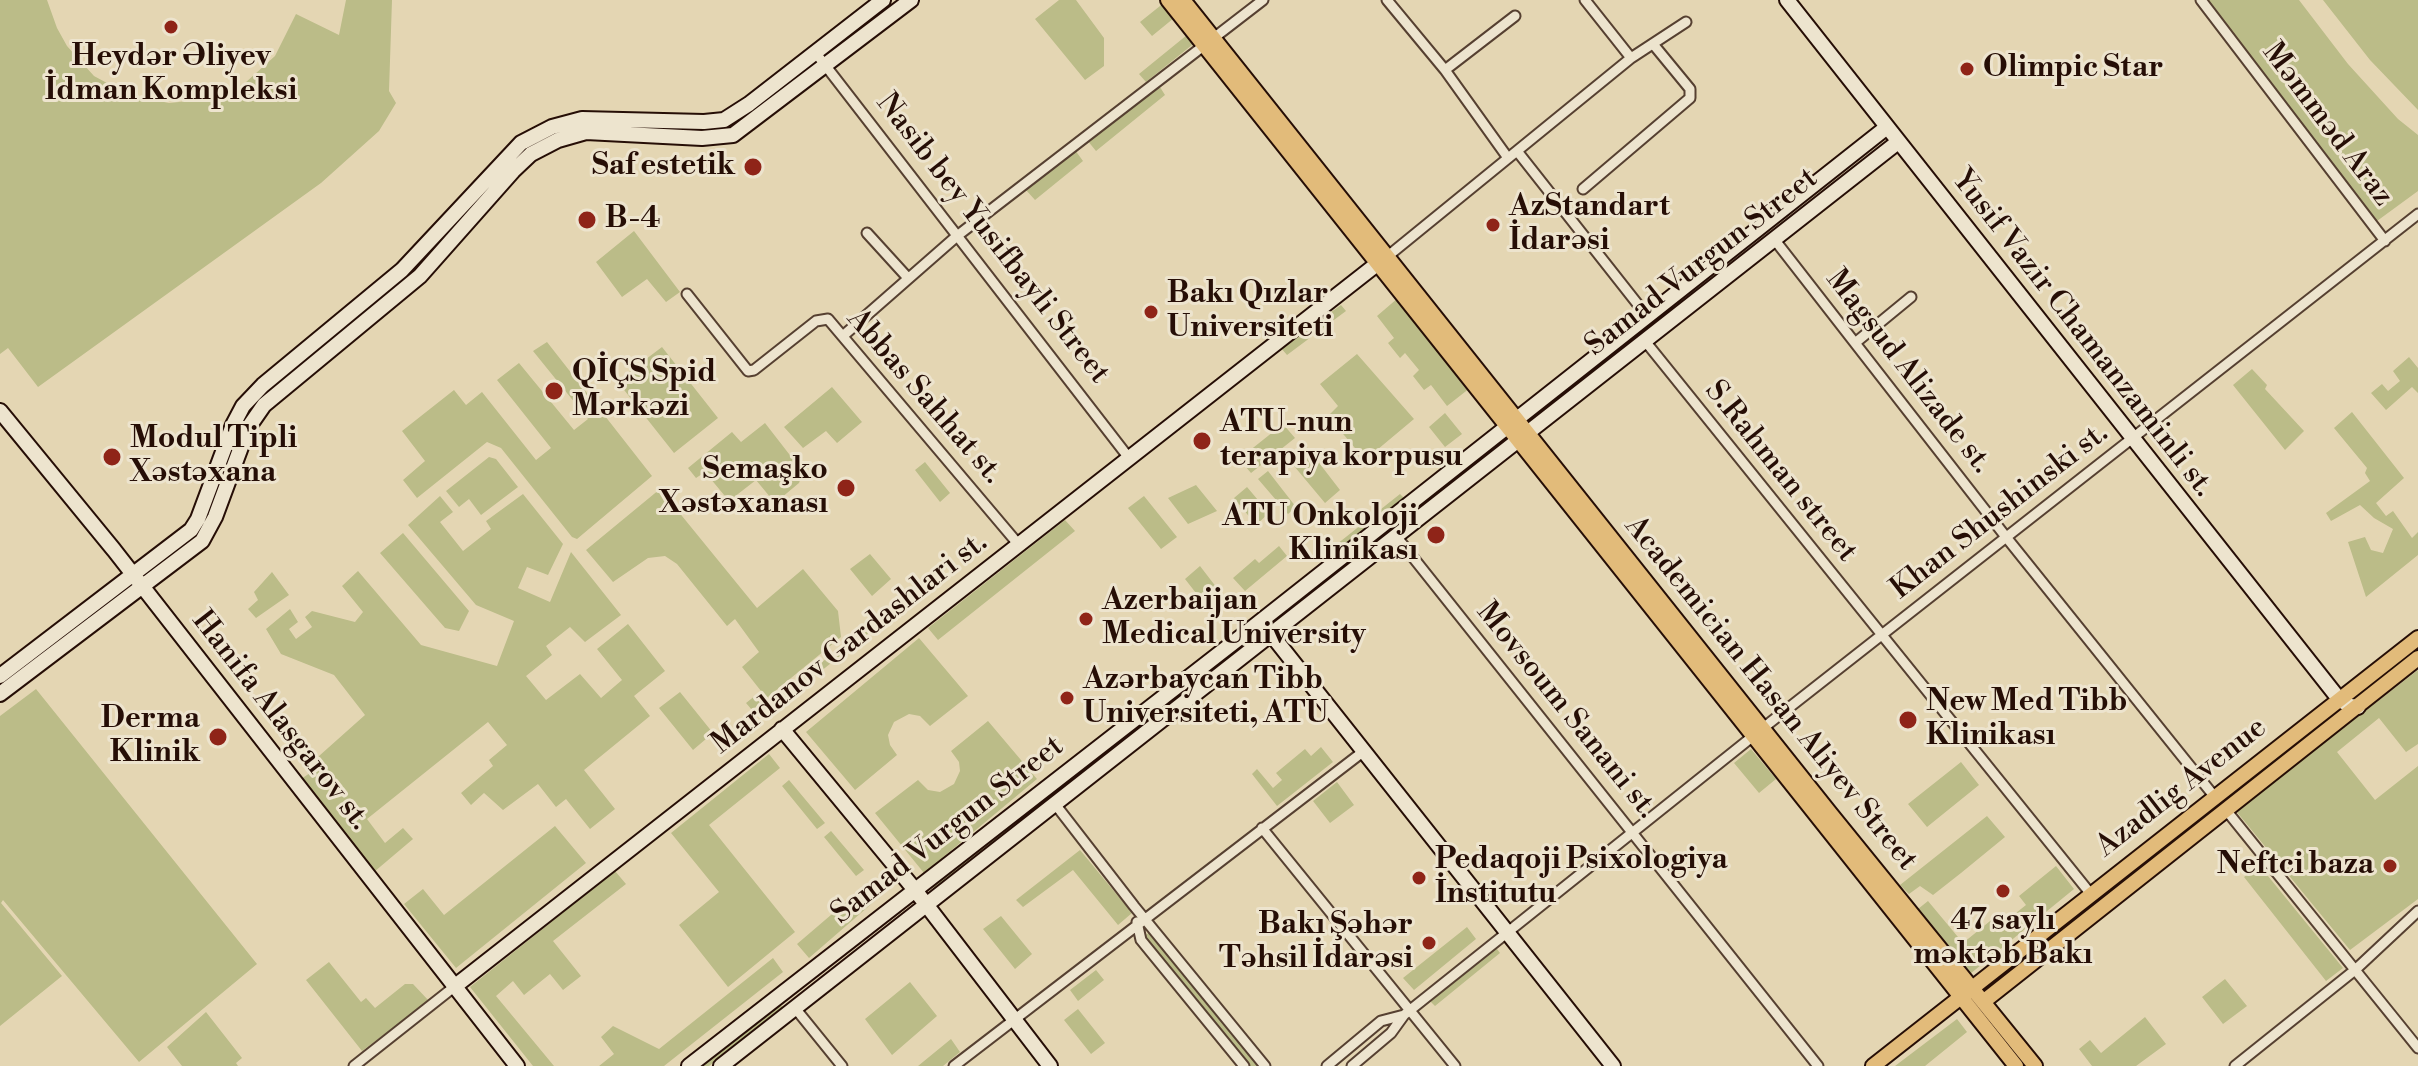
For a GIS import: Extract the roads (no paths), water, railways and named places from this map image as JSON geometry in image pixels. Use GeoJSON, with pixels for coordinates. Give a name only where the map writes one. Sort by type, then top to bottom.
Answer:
{"type":"FeatureCollection","features":[{"type":"Feature","properties":{"kind":"main road"},"geometry":{"type":"LineString","coordinates":[[0,694],[202,541],[212,504],[246,417],[263,385],[408,264],[503,161],[530,138],[552,127],[582,119],[724,120],[883,0]]}},
{"type":"Feature","properties":{"kind":"main road"},"geometry":{"type":"LineString","coordinates":[[246,417],[420,276],[531,154],[558,140],[586,132],[702,138],[739,132],[911,0]]}},
{"type":"Feature","properties":{"kind":"main road"},"geometry":{"type":"LineString","coordinates":[[1168,0],[1209,41]]}},
{"type":"Feature","properties":{"kind":"main road"},"geometry":{"type":"LineString","coordinates":[[1183,0],[1209,41],[1510,418]]}},
{"type":"Feature","properties":{"kind":"main road","name":"Yusif Vazir Chamanzaminli st."},"geometry":{"type":"LineString","coordinates":[[1787,0],[2339,699]]}},
{"type":"Feature","properties":{"kind":"main road"},"geometry":{"type":"LineString","coordinates":[[724,120],[726,136]]}},
{"type":"Feature","properties":{"kind":"main road","name":"Samad Vurgun Street"},"geometry":{"type":"LineString","coordinates":[[689,1066],[1252,628],[1426,490],[1510,418],[1647,316],[1887,127]]}},
{"type":"Feature","properties":{"kind":"main road","name":"Samad Vurgun Street"},"geometry":{"type":"LineString","coordinates":[[721,1066],[1437,504],[1527,439],[1645,341],[1898,142]]}},
{"type":"Feature","properties":{"kind":"main road","name":"Mardanov Gardashlari st."},"geometry":{"type":"LineString","coordinates":[[454,987],[1383,260]]}},
{"type":"Feature","properties":{"kind":"main road","name":"Hanifa Alasgarov st."},"geometry":{"type":"LineString","coordinates":[[0,411],[143,587],[517,1066]]}},
{"type":"Feature","properties":{"kind":"main road","name":"Academician Hasan Aliyev Street"},"geometry":{"type":"LineString","coordinates":[[1510,418],[1963,988],[1986,1006]]}},
{"type":"Feature","properties":{"kind":"main road"},"geometry":{"type":"LineString","coordinates":[[1426,490],[1437,504]]}},
{"type":"Feature","properties":{"kind":"main road"},"geometry":{"type":"LineString","coordinates":[[0,676],[191,530],[212,504]]}},
{"type":"Feature","properties":{"kind":"main road"},"geometry":{"type":"LineString","coordinates":[[1252,628],[1261,627],[1272,633],[1613,1066]]}},
{"type":"Feature","properties":{"kind":"main road","name":"Azadlig Avenue"},"geometry":{"type":"LineString","coordinates":[[1873,1066],[1963,988],[2418,638]]}},
{"type":"Feature","properties":{"kind":"main road","name":"Azadlig Avenue"},"geometry":{"type":"LineString","coordinates":[[1986,1006],[2418,658]]}},
{"type":"Feature","properties":{"kind":"main road"},"geometry":{"type":"LineString","coordinates":[[2339,699],[2358,707]]}},
{"type":"Feature","properties":{"kind":"main road"},"geometry":{"type":"LineString","coordinates":[[782,729],[927,905],[1050,1066]]}},
{"type":"Feature","properties":{"kind":"main road"},"geometry":{"type":"LineString","coordinates":[[783,993],[795,1008]]}},
{"type":"Feature","properties":{"kind":"main road"},"geometry":{"type":"LineString","coordinates":[[1986,1006],[2016,1066]]}},
{"type":"Feature","properties":{"kind":"main road"},"geometry":{"type":"LineString","coordinates":[[1986,1006],[2035,1066]]}},
{"type":"Feature","properties":{"kind":"street"},"geometry":{"type":"LineString","coordinates":[[844,335],[957,236],[1263,0]]}},
{"type":"Feature","properties":{"kind":"street"},"geometry":{"type":"LineString","coordinates":[[1387,0],[1445,70],[1508,158]]}},
{"type":"Feature","properties":{"kind":"street"},"geometry":{"type":"LineString","coordinates":[[1585,0],[1631,58]]}},
{"type":"Feature","properties":{"kind":"street","name":"Məmməd Araz"},"geometry":{"type":"LineString","coordinates":[[2201,0],[2385,241]]}},
{"type":"Feature","properties":{"kind":"street"},"geometry":{"type":"LineString","coordinates":[[1445,70],[1515,16]]}},
{"type":"Feature","properties":{"kind":"street","name":"Mardanov Gardashlari st."},"geometry":{"type":"LineString","coordinates":[[1383,260],[1631,58],[1686,22]]}},
{"type":"Feature","properties":{"kind":"street"},"geometry":{"type":"LineString","coordinates":[[1583,189],[1690,98],[1690,89],[1653,44]]}},
{"type":"Feature","properties":{"kind":"street","name":"Nasib bey Yusifbayli Street"},"geometry":{"type":"LineString","coordinates":[[815,52],[1129,458]]}},
{"type":"Feature","properties":{"kind":"street"},"geometry":{"type":"LineString","coordinates":[[1517,151],[1647,316]]}},
{"type":"Feature","properties":{"kind":"street","name":"Khan Shushinski st."},"geometry":{"type":"LineString","coordinates":[[1327,1066],[1381,1021],[1408,1013],[1758,733],[2418,214]]}},
{"type":"Feature","properties":{"kind":"street"},"geometry":{"type":"LineString","coordinates":[[867,233],[908,278]]}},
{"type":"Feature","properties":{"kind":"street","name":"Magsud Alizade st."},"geometry":{"type":"LineString","coordinates":[[1774,239],[2006,537],[2214,796]]}},
{"type":"Feature","properties":{"kind":"street","name":"Abbas Sahhat st."},"geometry":{"type":"LineString","coordinates":[[687,294],[748,371],[754,370],[823,318],[828,319],[1019,545]]}},
{"type":"Feature","properties":{"kind":"street"},"geometry":{"type":"LineString","coordinates":[[1855,343],[1911,297]]}},
{"type":"Feature","properties":{"kind":"street","name":"S.Rahman street"},"geometry":{"type":"LineString","coordinates":[[1645,341],[2090,893]]}},
{"type":"Feature","properties":{"kind":"street","name":"Movsoum Sanani st."},"geometry":{"type":"LineString","coordinates":[[1396,536],[1818,1066]]}},
{"type":"Feature","properties":{"kind":"street"},"geometry":{"type":"LineString","coordinates":[[954,1066],[1140,918],[1364,751]]}},
{"type":"Feature","properties":{"kind":"street"},"geometry":{"type":"LineString","coordinates":[[1055,804],[1140,918],[1265,1066]]}},
{"type":"Feature","properties":{"kind":"street"},"geometry":{"type":"LineString","coordinates":[[2226,810],[2418,1048]]}},
{"type":"Feature","properties":{"kind":"street"},"geometry":{"type":"LineString","coordinates":[[1262,828],[1408,1013],[1455,1066]]}},
{"type":"Feature","properties":{"kind":"street"},"geometry":{"type":"LineString","coordinates":[[2235,1066],[2355,970],[2418,911]]}},
{"type":"Feature","properties":{"kind":"street"},"geometry":{"type":"LineString","coordinates":[[1140,918],[1141,940],[1244,1066]]}},
{"type":"Feature","properties":{"kind":"street","name":"Mardanov Gardashlari st."},"geometry":{"type":"LineString","coordinates":[[354,1066],[454,987]]}},
{"type":"Feature","properties":{"kind":"street"},"geometry":{"type":"LineString","coordinates":[[795,1008],[842,1066]]}},
{"type":"Feature","properties":{"kind":"street"},"geometry":{"type":"LineString","coordinates":[[1352,1066],[1391,1033],[1408,1013]]}},
{"type":"Feature","properties":{"kind":"place","name":"Heydər Əliyev İdman Kompleksi"},"geometry":{"type":"Point","coordinates":[171,27]}},
{"type":"Feature","properties":{"kind":"place","name":"Olimpic Star"},"geometry":{"type":"Point","coordinates":[1967,69]}},
{"type":"Feature","properties":{"kind":"place","name":"Saf estetik"},"geometry":{"type":"Point","coordinates":[753,167]}},
{"type":"Feature","properties":{"kind":"place","name":"B-4"},"geometry":{"type":"Point","coordinates":[587,220]}},
{"type":"Feature","properties":{"kind":"place","name":"AzStandart İdarəsi"},"geometry":{"type":"Point","coordinates":[1493,225]}},
{"type":"Feature","properties":{"kind":"place","name":"Bakı Qızlar Universiteti"},"geometry":{"type":"Point","coordinates":[1151,312]}},
{"type":"Feature","properties":{"kind":"place","name":"QİÇS Spid Mərkəzi"},"geometry":{"type":"Point","coordinates":[554,391]}},
{"type":"Feature","properties":{"kind":"place","name":"ATU-nun terapiya korpusu"},"geometry":{"type":"Point","coordinates":[1202,441]}},
{"type":"Feature","properties":{"kind":"place","name":"Modul Tipli Xəstəxana"},"geometry":{"type":"Point","coordinates":[112,457]}},
{"type":"Feature","properties":{"kind":"place","name":"Semaşko Xəstəxanası"},"geometry":{"type":"Point","coordinates":[846,488]}},
{"type":"Feature","properties":{"kind":"place","name":"ATU Onkoloji Klinikası"},"geometry":{"type":"Point","coordinates":[1436,535]}},
{"type":"Feature","properties":{"kind":"place","name":"Azerbaijan Medical University"},"geometry":{"type":"Point","coordinates":[1086,619]}},
{"type":"Feature","properties":{"kind":"place","name":"Azərbaycan Tibb Universiteti, ATU"},"geometry":{"type":"Point","coordinates":[1067,698]}},
{"type":"Feature","properties":{"kind":"place","name":"New Med Tibb Klinikası"},"geometry":{"type":"Point","coordinates":[1908,720]}},
{"type":"Feature","properties":{"kind":"place","name":"Derma Klinik"},"geometry":{"type":"Point","coordinates":[218,737]}},
{"type":"Feature","properties":{"kind":"place","name":"Neftci baza"},"geometry":{"type":"Point","coordinates":[2390,866]}},
{"type":"Feature","properties":{"kind":"place","name":"Pedaqoji Psixologiya İnstitutu"},"geometry":{"type":"Point","coordinates":[1419,878]}},
{"type":"Feature","properties":{"kind":"place","name":"47 saylı məktəb Bakı"},"geometry":{"type":"Point","coordinates":[2003,891]}},
{"type":"Feature","properties":{"kind":"place","name":"Bakı Şəhər Təhsil İdarəsi"},"geometry":{"type":"Point","coordinates":[1429,943]}}]}
